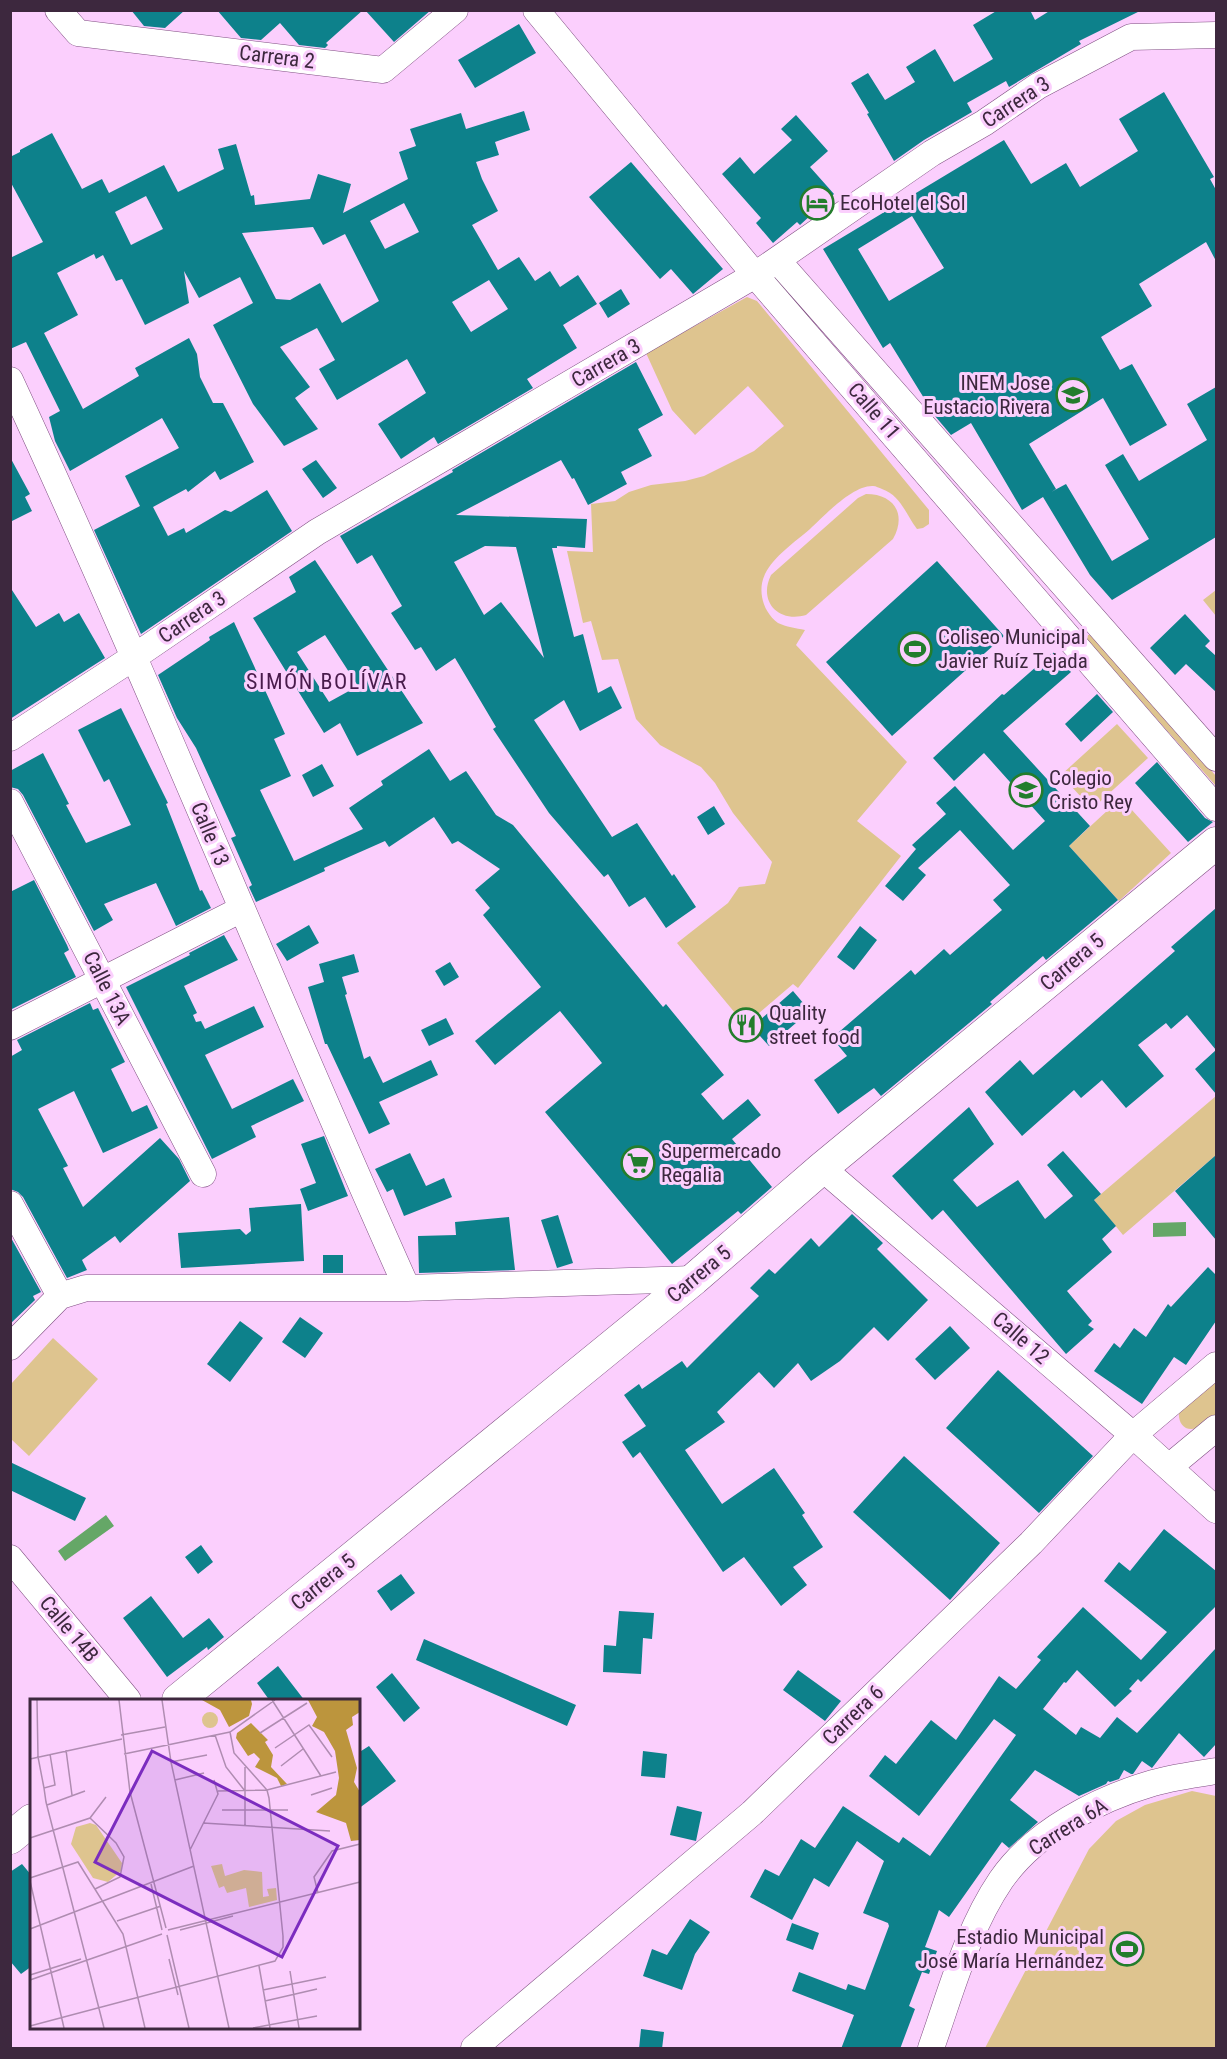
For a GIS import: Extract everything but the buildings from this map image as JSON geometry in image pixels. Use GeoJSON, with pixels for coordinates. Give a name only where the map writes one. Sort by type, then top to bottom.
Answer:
{"type":"FeatureCollection","features":[{"type":"Feature","properties":{"kind":"street","name":"Carrera 2"},"geometry":{"type":"LineString","coordinates":[[58,10],[78,33],[383,70],[455,10]]}},
{"type":"Feature","properties":{"kind":"street","name":"Calle 11"},"geometry":{"type":"LineString","coordinates":[[536,10],[755,275],[1216,808]]}},
{"type":"Feature","properties":{"kind":"street","name":"Carrera 3"},"geometry":{"type":"LineString","coordinates":[[10,738],[134,657],[317,532],[755,275],[932,153],[984,123],[1038,86],[1131,37],[1216,35]]}},
{"type":"Feature","properties":{"kind":"street","name":"Calle 11"},"geometry":{"type":"LineString","coordinates":[[777,260],[1216,758]]}},
{"type":"Feature","properties":{"kind":"street","name":"Calle 13"},"geometry":{"type":"LineString","coordinates":[[10,380],[134,657],[325,1105],[407,1288]]}},
{"type":"Feature","properties":{"kind":"street"},"geometry":{"type":"LineString","coordinates":[[1056,621],[1079,601]]}},
{"type":"Feature","properties":{"kind":"street","name":"Calle 13A"},"geometry":{"type":"LineString","coordinates":[[10,802],[203,1174]]}},
{"type":"Feature","properties":{"kind":"street","name":"Carrera 5"},"geometry":{"type":"LineString","coordinates":[[180,1699],[694,1278],[822,1168],[1216,843]]}},
{"type":"Feature","properties":{"kind":"street"},"geometry":{"type":"LineString","coordinates":[[10,1027],[242,909]]}},
{"type":"Feature","properties":{"kind":"street","name":"Calle 12"},"geometry":{"type":"LineString","coordinates":[[822,1168],[1133,1435],[1216,1510]]}},
{"type":"Feature","properties":{"kind":"street"},"geometry":{"type":"LineString","coordinates":[[10,1204],[60,1296]]}},
{"type":"Feature","properties":{"kind":"street"},"geometry":{"type":"LineString","coordinates":[[10,1347],[60,1296],[86,1288],[407,1288],[694,1278]]}},
{"type":"Feature","properties":{"kind":"street","name":"Carrera 6"},"geometry":{"type":"LineString","coordinates":[[474,2049],[752,1812],[1031,1543],[1133,1435],[1216,1365]]}},
{"type":"Feature","properties":{"kind":"street"},"geometry":{"type":"LineString","coordinates":[[1169,1467],[1216,1428]]}},
{"type":"Feature","properties":{"kind":"street","name":"Calle 14B"},"geometry":{"type":"LineString","coordinates":[[10,1558],[126,1699]]}},
{"type":"Feature","properties":{"kind":"street","name":"Carrera 6A"},"geometry":{"type":"LineString","coordinates":[[931,2049],[962,1961],[981,1917],[1001,1880],[1019,1857],[1051,1832],[1087,1810],[1120,1795],[1154,1782],[1216,1771]]}},
{"type":"Feature","properties":{"kind":"street"},"geometry":{"type":"LineString","coordinates":[[10,1838],[30,1822]]}},
{"type":"Feature","properties":{"kind":"shaded area"},"geometry":{"type":"Polygon","coordinates":[[[747,297],[757,301],[929,510],[929,524],[917,529],[894,496],[875,486],[865,487],[848,495],[831,509],[779,555],[765,574],[762,594],[769,613],[778,623],[805,630],[796,645],[907,762],[857,821],[901,856],[798,988],[793,984],[745,1025],[677,943],[728,903],[739,887],[765,884],[772,862],[733,813],[715,783],[701,767],[660,745],[636,719],[618,659],[602,660],[591,621],[583,623],[567,551],[593,552],[591,504],[615,501],[629,492],[651,485],[704,476],[754,451],[784,426],[748,386],[695,435],[672,410],[646,353],[747,297]]]}},
{"type":"Feature","properties":{"kind":"shaded area"},"geometry":{"type":"Polygon","coordinates":[[[866,494],[884,498],[895,507],[899,521],[893,539],[806,615],[796,617],[779,613],[773,608],[767,593],[771,575],[858,498],[866,494]]]}},
{"type":"Feature","properties":{"kind":"shaded area"},"geometry":{"type":"Polygon","coordinates":[[[1216,590],[1216,616],[1203,600],[1216,590]]]}},
{"type":"Feature","properties":{"kind":"shaded area"},"geometry":{"type":"Polygon","coordinates":[[[1088,635],[1092,635],[1216,776],[1216,786],[1087,640],[1088,635]]]}},
{"type":"Feature","properties":{"kind":"shaded area"},"geometry":{"type":"Polygon","coordinates":[[[1117,724],[1148,758],[1092,809],[1061,775],[1117,724]]]}},
{"type":"Feature","properties":{"kind":"shaded area"},"geometry":{"type":"Polygon","coordinates":[[[1121,798],[1171,853],[1119,901],[1069,846],[1121,798]]]}},
{"type":"Feature","properties":{"kind":"shaded area"},"geometry":{"type":"Polygon","coordinates":[[[1216,1096],[1216,1155],[1123,1235],[1094,1200],[1216,1096]]]}},
{"type":"Feature","properties":{"kind":"shaded area"},"geometry":{"type":"Polygon","coordinates":[[[1186,1222],[1186,1236],[1153,1237],[1153,1223],[1186,1222]]]}},
{"type":"Feature","properties":{"kind":"shaded area"},"geometry":{"type":"Polygon","coordinates":[[[53,1338],[98,1379],[29,1456],[11,1439],[11,1384],[53,1338]]]}},
{"type":"Feature","properties":{"kind":"shaded area"},"geometry":{"type":"Polygon","coordinates":[[[1216,1377],[1216,1414],[1200,1427],[1188,1429],[1184,1427],[1179,1417],[1180,1408],[1216,1377]]]}},
{"type":"Feature","properties":{"kind":"shaded area"},"geometry":{"type":"Polygon","coordinates":[[[106,1515],[114,1526],[65,1561],[58,1551],[106,1515]]]}},
{"type":"Feature","properties":{"kind":"shaded area","name":"Estadio Municipal José María Hernández"},"geometry":{"type":"Polygon","coordinates":[[[1192,1791],[1216,1796],[1216,2048],[985,2048],[1089,1849],[1116,1821],[1145,1805],[1192,1791]]]}},
{"type":"Feature","properties":{"kind":"place","name":"EcoHotel el Sol"},"geometry":{"type":"Point","coordinates":[817,203]}},
{"type":"Feature","properties":{"kind":"place","name":"INEM Jose Eustacio Rivera"},"geometry":{"type":"Point","coordinates":[1073,395]}},
{"type":"Feature","properties":{"kind":"place","name":"Coliseo Municipal Javier Ruíz Tejada"},"geometry":{"type":"Point","coordinates":[915,649]}},
{"type":"Feature","properties":{"kind":"place","name":"Colegio Cristo Rey"},"geometry":{"type":"Point","coordinates":[1026,790]}},
{"type":"Feature","properties":{"kind":"place","name":"Quality street food"},"geometry":{"type":"Point","coordinates":[746,1025]}},
{"type":"Feature","properties":{"kind":"place","name":"Supermercado Regalia"},"geometry":{"type":"Point","coordinates":[638,1163]}},
{"type":"Feature","properties":{"kind":"place","name":"Estadio Municipal José María Hernández"},"geometry":{"type":"Point","coordinates":[1127,1949]}},
{"type":"Feature","properties":{"kind":"district","name":"SIMÓN BOLÍVAR"},"geometry":{"type":"Point","coordinates":[327,681]}}]}
